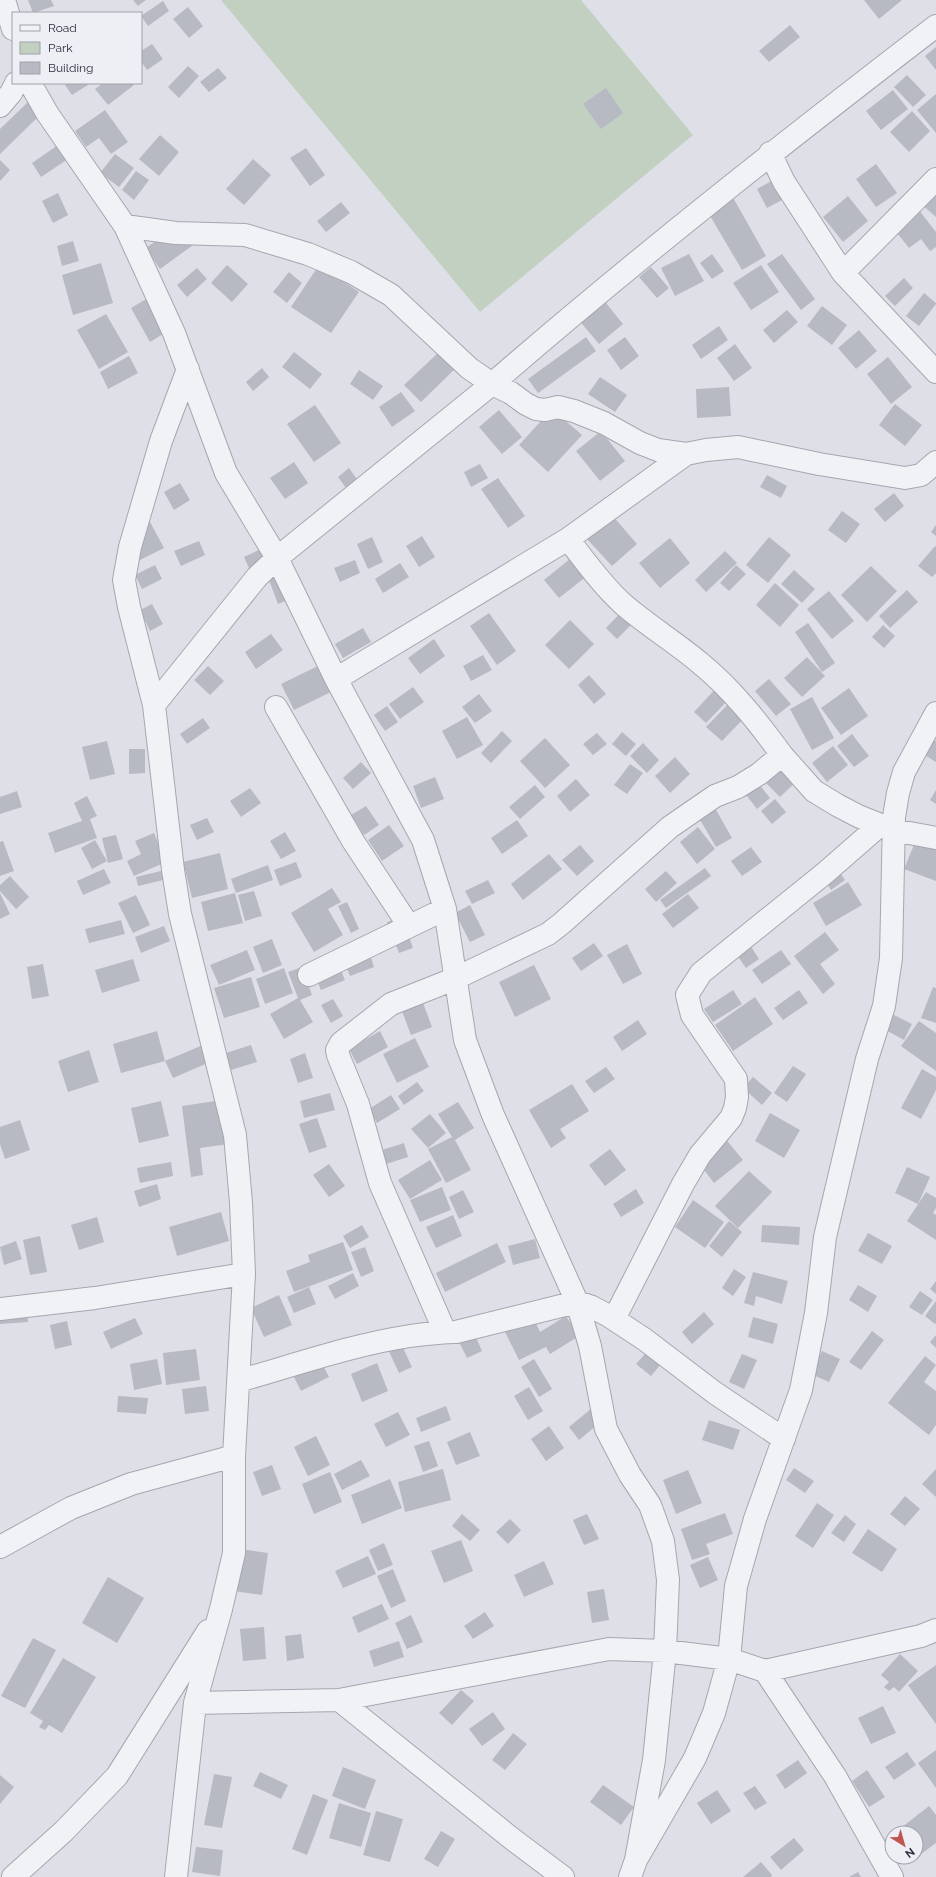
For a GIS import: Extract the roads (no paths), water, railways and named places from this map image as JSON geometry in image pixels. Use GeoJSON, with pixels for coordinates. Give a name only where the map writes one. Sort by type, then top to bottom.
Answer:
{"type":"FeatureCollection","features":[{"type":"Feature","properties":{"kind":"street"},"geometry":{"type":"LineString","coordinates":[[4,0],[12,26]]}},
{"type":"Feature","properties":{"kind":"street"},"geometry":{"type":"LineString","coordinates":[[154,705],[257,577],[278,558],[492,384],[770,153],[936,26]]}},
{"type":"Feature","properties":{"kind":"street"},"geometry":{"type":"LineString","coordinates":[[0,106],[11,93],[16,84]]}},
{"type":"Feature","properties":{"kind":"street"},"geometry":{"type":"LineString","coordinates":[[31,84],[47,113],[125,226],[174,333],[226,473],[278,558],[336,679],[422,840],[445,908],[454,980],[465,1040],[487,1100],[577,1302],[590,1346],[606,1429],[630,1475],[650,1505],[663,1541],[668,1580],[665,1651],[654,1760],[633,1868]]}},
{"type":"Feature","properties":{"kind":"street"},"geometry":{"type":"LineString","coordinates":[[770,153],[784,182],[843,273],[936,372]]}},
{"type":"Feature","properties":{"kind":"street"},"geometry":{"type":"LineString","coordinates":[[843,273],[936,180]]}},
{"type":"Feature","properties":{"kind":"street"},"geometry":{"type":"LineString","coordinates":[[125,226],[176,233],[245,234],[308,254],[351,272],[391,295],[469,368],[492,384],[511,393],[536,409],[545,410],[563,407],[604,424],[640,443],[658,450],[686,454],[706,450],[738,448],[819,464],[905,478],[921,475],[936,462]]}},
{"type":"Feature","properties":{"kind":"street"},"geometry":{"type":"LineString","coordinates":[[176,1877],[195,1703],[222,1609],[234,1553],[234,1456],[244,1274],[241,1203],[235,1135],[180,914],[173,870],[154,705],[128,607],[124,580],[130,547],[161,441],[188,369]]}},
{"type":"Feature","properties":{"kind":"street"},"geometry":{"type":"LineString","coordinates":[[336,679],[568,539],[686,454]]}},
{"type":"Feature","properties":{"kind":"street"},"geometry":{"type":"LineString","coordinates":[[568,539],[622,604],[700,663],[728,689],[782,755],[814,791],[858,816],[887,827],[936,838]]}},
{"type":"Feature","properties":{"kind":"street"},"geometry":{"type":"LineString","coordinates":[[276,707],[353,841],[410,926]]}},
{"type":"Feature","properties":{"kind":"street"},"geometry":{"type":"LineString","coordinates":[[614,1319],[683,1184],[700,1155],[731,1118],[735,1108],[737,1097],[736,1079],[692,1015],[687,995],[701,974],[825,873],[887,827],[894,817],[904,772],[936,713]]}},
{"type":"Feature","properties":{"kind":"street"},"geometry":{"type":"LineString","coordinates":[[445,1332],[380,1183],[358,1104],[337,1050],[340,1043],[391,1004],[454,980],[548,934],[670,827],[715,796],[738,787],[754,777],[782,755]]}},
{"type":"Feature","properties":{"kind":"street"},"geometry":{"type":"LineString","coordinates":[[633,1868],[695,1758],[714,1713],[728,1659],[736,1586],[755,1519],[801,1390],[816,1313],[825,1237],[867,1059],[884,1006],[891,958],[887,827]]}},
{"type":"Feature","properties":{"kind":"street"},"geometry":{"type":"LineString","coordinates":[[309,975],[445,908]]}},
{"type":"Feature","properties":{"kind":"street"},"geometry":{"type":"LineString","coordinates":[[0,1309],[95,1298],[244,1274]]}},
{"type":"Feature","properties":{"kind":"street"},"geometry":{"type":"LineString","coordinates":[[238,1381],[334,1352],[384,1340],[445,1332],[456,1332],[577,1302],[592,1307],[614,1319],[644,1339],[743,1414],[784,1439]]}},
{"type":"Feature","properties":{"kind":"street"},"geometry":{"type":"LineString","coordinates":[[0,1547],[71,1508],[131,1484],[234,1456]]}},
{"type":"Feature","properties":{"kind":"street"},"geometry":{"type":"LineString","coordinates":[[12,1877],[64,1830],[117,1776],[222,1609]]}},
{"type":"Feature","properties":{"kind":"street"},"geometry":{"type":"LineString","coordinates":[[195,1703],[339,1700],[609,1649],[665,1651],[728,1659],[765,1671],[921,1636],[936,1630]]}},
{"type":"Feature","properties":{"kind":"street"},"geometry":{"type":"LineString","coordinates":[[765,1671],[835,1776],[892,1877]]}},
{"type":"Feature","properties":{"kind":"street"},"geometry":{"type":"LineString","coordinates":[[339,1700],[511,1838],[563,1877]]}}]}
